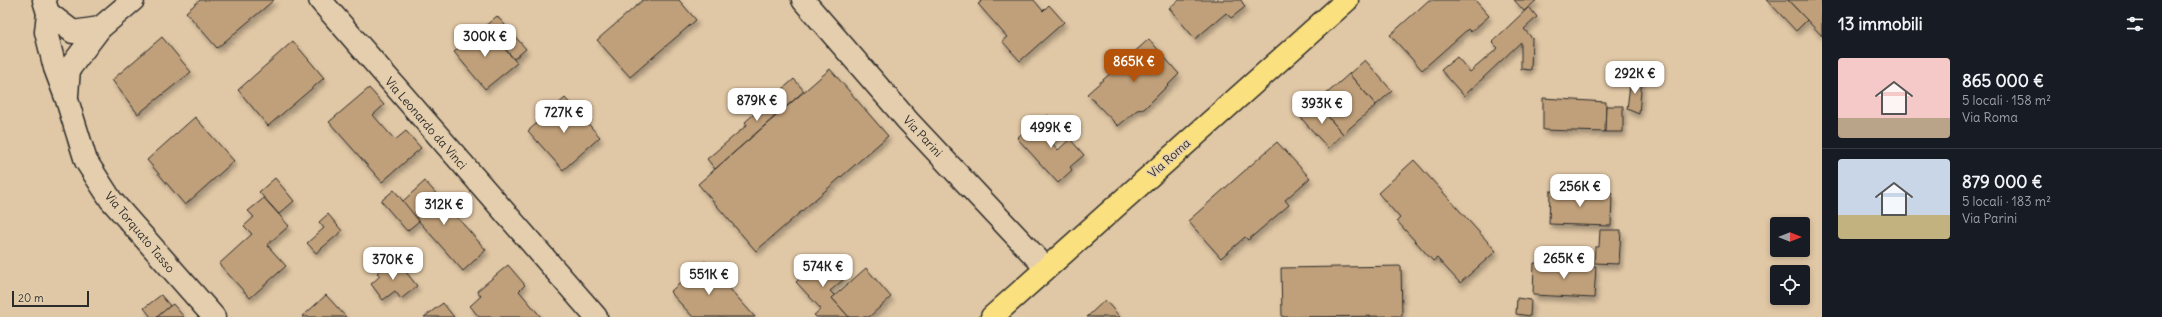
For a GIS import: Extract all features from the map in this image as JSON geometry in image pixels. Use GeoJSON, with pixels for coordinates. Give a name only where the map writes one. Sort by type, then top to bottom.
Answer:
{"type":"FeatureCollection","features":[{"type":"Feature","properties":{"kind":"main road","name":"Via Roma"},"geometry":{"type":"LineString","coordinates":[[992,317],[1347,0]]}},
{"type":"Feature","properties":{"kind":"street"},"geometry":{"type":"LineString","coordinates":[[67,100],[68,69],[100,28],[133,0]]}},
{"type":"Feature","properties":{"kind":"street","name":"Via Leonardo da Vinci"},"geometry":{"type":"LineString","coordinates":[[320,0],[596,317]]}},
{"type":"Feature","properties":{"kind":"street","name":"Via Parini"},"geometry":{"type":"LineString","coordinates":[[804,0],[908,121],[1046,268]]}},
{"type":"Feature","properties":{"kind":"street"},"geometry":{"type":"LineString","coordinates":[[46,7],[73,32],[100,28]]}},
{"type":"Feature","properties":{"kind":"street","name":"Via Torquato Tasso"},"geometry":{"type":"LineString","coordinates":[[46,7],[46,32],[55,68],[67,100],[86,161],[111,200],[214,317]]}},
{"type":"Feature","properties":{"kind":"building"},"geometry":{"type":"Polygon","coordinates":[[[200,0],[274,0],[217,48],[186,12],[200,0]]]}},
{"type":"Feature","properties":{"kind":"building"},"geometry":{"type":"Polygon","coordinates":[[[643,0],[679,0],[696,20],[630,77],[597,40],[643,0]]]}},
{"type":"Feature","properties":{"kind":"building"},"geometry":{"type":"Polygon","coordinates":[[[979,0],[1034,0],[1043,11],[1049,5],[1064,22],[1020,61],[1002,41],[1007,37],[978,4],[981,2],[979,0]]]}},
{"type":"Feature","properties":{"kind":"building"},"geometry":{"type":"Polygon","coordinates":[[[1179,0],[1241,0],[1245,7],[1231,18],[1226,13],[1195,39],[1169,8],[1179,0]]]}},
{"type":"Feature","properties":{"kind":"building"},"geometry":{"type":"Polygon","coordinates":[[[1429,0],[1475,0],[1489,16],[1471,32],[1468,29],[1422,70],[1390,35],[1429,0]]]}},
{"type":"Feature","properties":{"kind":"building"},"geometry":{"type":"Polygon","coordinates":[[[1514,0],[1537,0],[1524,11],[1514,0]]]}},
{"type":"Feature","properties":{"kind":"building"},"geometry":{"type":"Polygon","coordinates":[[[1767,0],[1788,0],[1807,20],[1796,31],[1767,0]]]}},
{"type":"Feature","properties":{"kind":"building"},"geometry":{"type":"Polygon","coordinates":[[[1788,0],[1822,0],[1822,36],[1807,20],[1788,0]]]}},
{"type":"Feature","properties":{"kind":"building"},"geometry":{"type":"Polygon","coordinates":[[[1529,7],[1537,17],[1524,29],[1532,38],[1531,70],[1521,69],[1521,42],[1464,96],[1441,70],[1457,57],[1470,72],[1498,48],[1492,42],[1529,7]]]}},
{"type":"Feature","properties":{"kind":"building"},"geometry":{"type":"Polygon","coordinates":[[[497,16],[526,49],[514,59],[485,26],[497,16]]]}},
{"type":"Feature","properties":{"kind":"building"},"geometry":{"type":"Polygon","coordinates":[[[485,26],[517,63],[485,89],[454,52],[485,26]]]}},
{"type":"Feature","properties":{"kind":"building"},"geometry":{"type":"Polygon","coordinates":[[[162,37],[191,72],[138,114],[112,80],[162,37]]]}},
{"type":"Feature","properties":{"kind":"building"},"geometry":{"type":"Polygon","coordinates":[[[1149,39],[1179,74],[1144,109],[1137,110],[1118,126],[1087,94],[1149,39]]]}},
{"type":"Feature","properties":{"kind":"building"},"geometry":{"type":"Polygon","coordinates":[[[293,41],[324,78],[268,126],[238,90],[293,41]]]}},
{"type":"Feature","properties":{"kind":"building"},"geometry":{"type":"Polygon","coordinates":[[[1365,60],[1392,91],[1376,105],[1349,74],[1365,60]]]}},
{"type":"Feature","properties":{"kind":"building"},"geometry":{"type":"Polygon","coordinates":[[[830,69],[888,136],[756,251],[698,184],[830,69]]]}},
{"type":"Feature","properties":{"kind":"building"},"geometry":{"type":"Polygon","coordinates":[[[1349,74],[1376,105],[1343,134],[1316,103],[1349,74]]]}},
{"type":"Feature","properties":{"kind":"building"},"geometry":{"type":"Polygon","coordinates":[[[1631,77],[1642,78],[1639,114],[1627,109],[1631,77]]]}},
{"type":"Feature","properties":{"kind":"building"},"geometry":{"type":"Polygon","coordinates":[[[794,79],[804,91],[715,169],[707,159],[747,125],[745,122],[794,79]]]}},
{"type":"Feature","properties":{"kind":"building"},"geometry":{"type":"Polygon","coordinates":[[[369,88],[384,105],[373,115],[395,140],[406,131],[421,148],[382,182],[329,122],[369,88]]]}},
{"type":"Feature","properties":{"kind":"building"},"geometry":{"type":"Polygon","coordinates":[[[565,98],[600,137],[563,170],[528,131],[565,98]]]}},
{"type":"Feature","properties":{"kind":"building"},"geometry":{"type":"Polygon","coordinates":[[[1543,98],[1606,102],[1605,132],[1543,130],[1543,98]]]}},
{"type":"Feature","properties":{"kind":"building"},"geometry":{"type":"Polygon","coordinates":[[[1316,103],[1343,134],[1328,148],[1300,117],[1316,103]]]}},
{"type":"Feature","properties":{"kind":"building"},"geometry":{"type":"Polygon","coordinates":[[[1606,106],[1623,106],[1623,132],[1605,132],[1606,106]]]}},
{"type":"Feature","properties":{"kind":"building"},"geometry":{"type":"Polygon","coordinates":[[[1048,115],[1063,131],[1051,142],[1058,150],[1070,139],[1084,155],[1070,167],[1072,170],[1058,183],[1017,138],[1030,126],[1033,129],[1048,115]]]}},
{"type":"Feature","properties":{"kind":"building"},"geometry":{"type":"Polygon","coordinates":[[[195,117],[234,161],[185,205],[147,160],[195,117]]]}},
{"type":"Feature","properties":{"kind":"building"},"geometry":{"type":"Polygon","coordinates":[[[1277,142],[1310,178],[1285,200],[1289,205],[1248,240],[1245,237],[1221,258],[1188,221],[1277,142]]]}},
{"type":"Feature","properties":{"kind":"building"},"geometry":{"type":"Polygon","coordinates":[[[1414,160],[1496,251],[1460,283],[1437,258],[1433,261],[1397,221],[1400,218],[1378,193],[1414,160]]]}},
{"type":"Feature","properties":{"kind":"building"},"geometry":{"type":"Polygon","coordinates":[[[275,178],[294,201],[279,214],[259,192],[275,178]]]}},
{"type":"Feature","properties":{"kind":"building"},"geometry":{"type":"Polygon","coordinates":[[[425,181],[486,250],[463,271],[402,202],[425,181]]]}},
{"type":"Feature","properties":{"kind":"building"},"geometry":{"type":"Polygon","coordinates":[[[394,190],[419,221],[407,231],[381,201],[394,190]]]}},
{"type":"Feature","properties":{"kind":"building"},"geometry":{"type":"Polygon","coordinates":[[[1550,191],[1612,193],[1611,226],[1549,224],[1550,191]]]}},
{"type":"Feature","properties":{"kind":"building"},"geometry":{"type":"Polygon","coordinates":[[[264,198],[289,226],[267,245],[286,266],[250,298],[219,264],[252,234],[244,226],[254,217],[248,211],[264,198]]]}},
{"type":"Feature","properties":{"kind":"building"},"geometry":{"type":"Polygon","coordinates":[[[328,214],[342,231],[316,253],[307,243],[324,228],[319,222],[328,214]]]}},
{"type":"Feature","properties":{"kind":"building"},"geometry":{"type":"Polygon","coordinates":[[[1600,230],[1621,230],[1619,264],[1594,263],[1595,247],[1599,247],[1600,230]]]}},
{"type":"Feature","properties":{"kind":"building"},"geometry":{"type":"Polygon","coordinates":[[[824,256],[844,279],[830,291],[835,296],[832,298],[849,317],[816,317],[814,315],[821,309],[796,282],[824,256]]]}},
{"type":"Feature","properties":{"kind":"building"},"geometry":{"type":"Polygon","coordinates":[[[395,258],[417,286],[401,299],[395,291],[383,300],[371,284],[380,276],[377,273],[395,258]]]}},
{"type":"Feature","properties":{"kind":"building"},"geometry":{"type":"Polygon","coordinates":[[[705,261],[755,317],[693,317],[670,292],[705,261]]]}},
{"type":"Feature","properties":{"kind":"building"},"geometry":{"type":"Polygon","coordinates":[[[1534,263],[1596,266],[1594,298],[1533,295],[1534,263]]]}},
{"type":"Feature","properties":{"kind":"building"},"geometry":{"type":"Polygon","coordinates":[[[508,265],[525,285],[519,291],[541,317],[479,317],[470,306],[481,296],[477,291],[508,265]]]}},
{"type":"Feature","properties":{"kind":"building"},"geometry":{"type":"Polygon","coordinates":[[[1401,266],[1402,316],[1282,317],[1281,268],[1401,266]]]}},
{"type":"Feature","properties":{"kind":"building"},"geometry":{"type":"Polygon","coordinates":[[[866,268],[891,297],[869,317],[849,317],[832,298],[866,268]]]}},
{"type":"Feature","properties":{"kind":"building"},"geometry":{"type":"Polygon","coordinates":[[[161,295],[170,306],[157,317],[151,317],[144,308],[161,295]]]}},
{"type":"Feature","properties":{"kind":"building"},"geometry":{"type":"Polygon","coordinates":[[[326,295],[346,317],[302,317],[326,295]]]}},
{"type":"Feature","properties":{"kind":"building"},"geometry":{"type":"Polygon","coordinates":[[[1517,298],[1531,300],[1530,316],[1516,314],[1517,298]]]}},
{"type":"Feature","properties":{"kind":"building"},"geometry":{"type":"Polygon","coordinates":[[[1105,300],[1120,317],[1087,317],[1105,300]]]}},
{"type":"Feature","properties":{"kind":"building"},"geometry":{"type":"Polygon","coordinates":[[[443,303],[454,317],[424,317],[443,303]]]}},
{"type":"Feature","properties":{"kind":"building"},"geometry":{"type":"Polygon","coordinates":[[[173,304],[184,317],[157,317],[170,306],[173,304]]]}}]}
